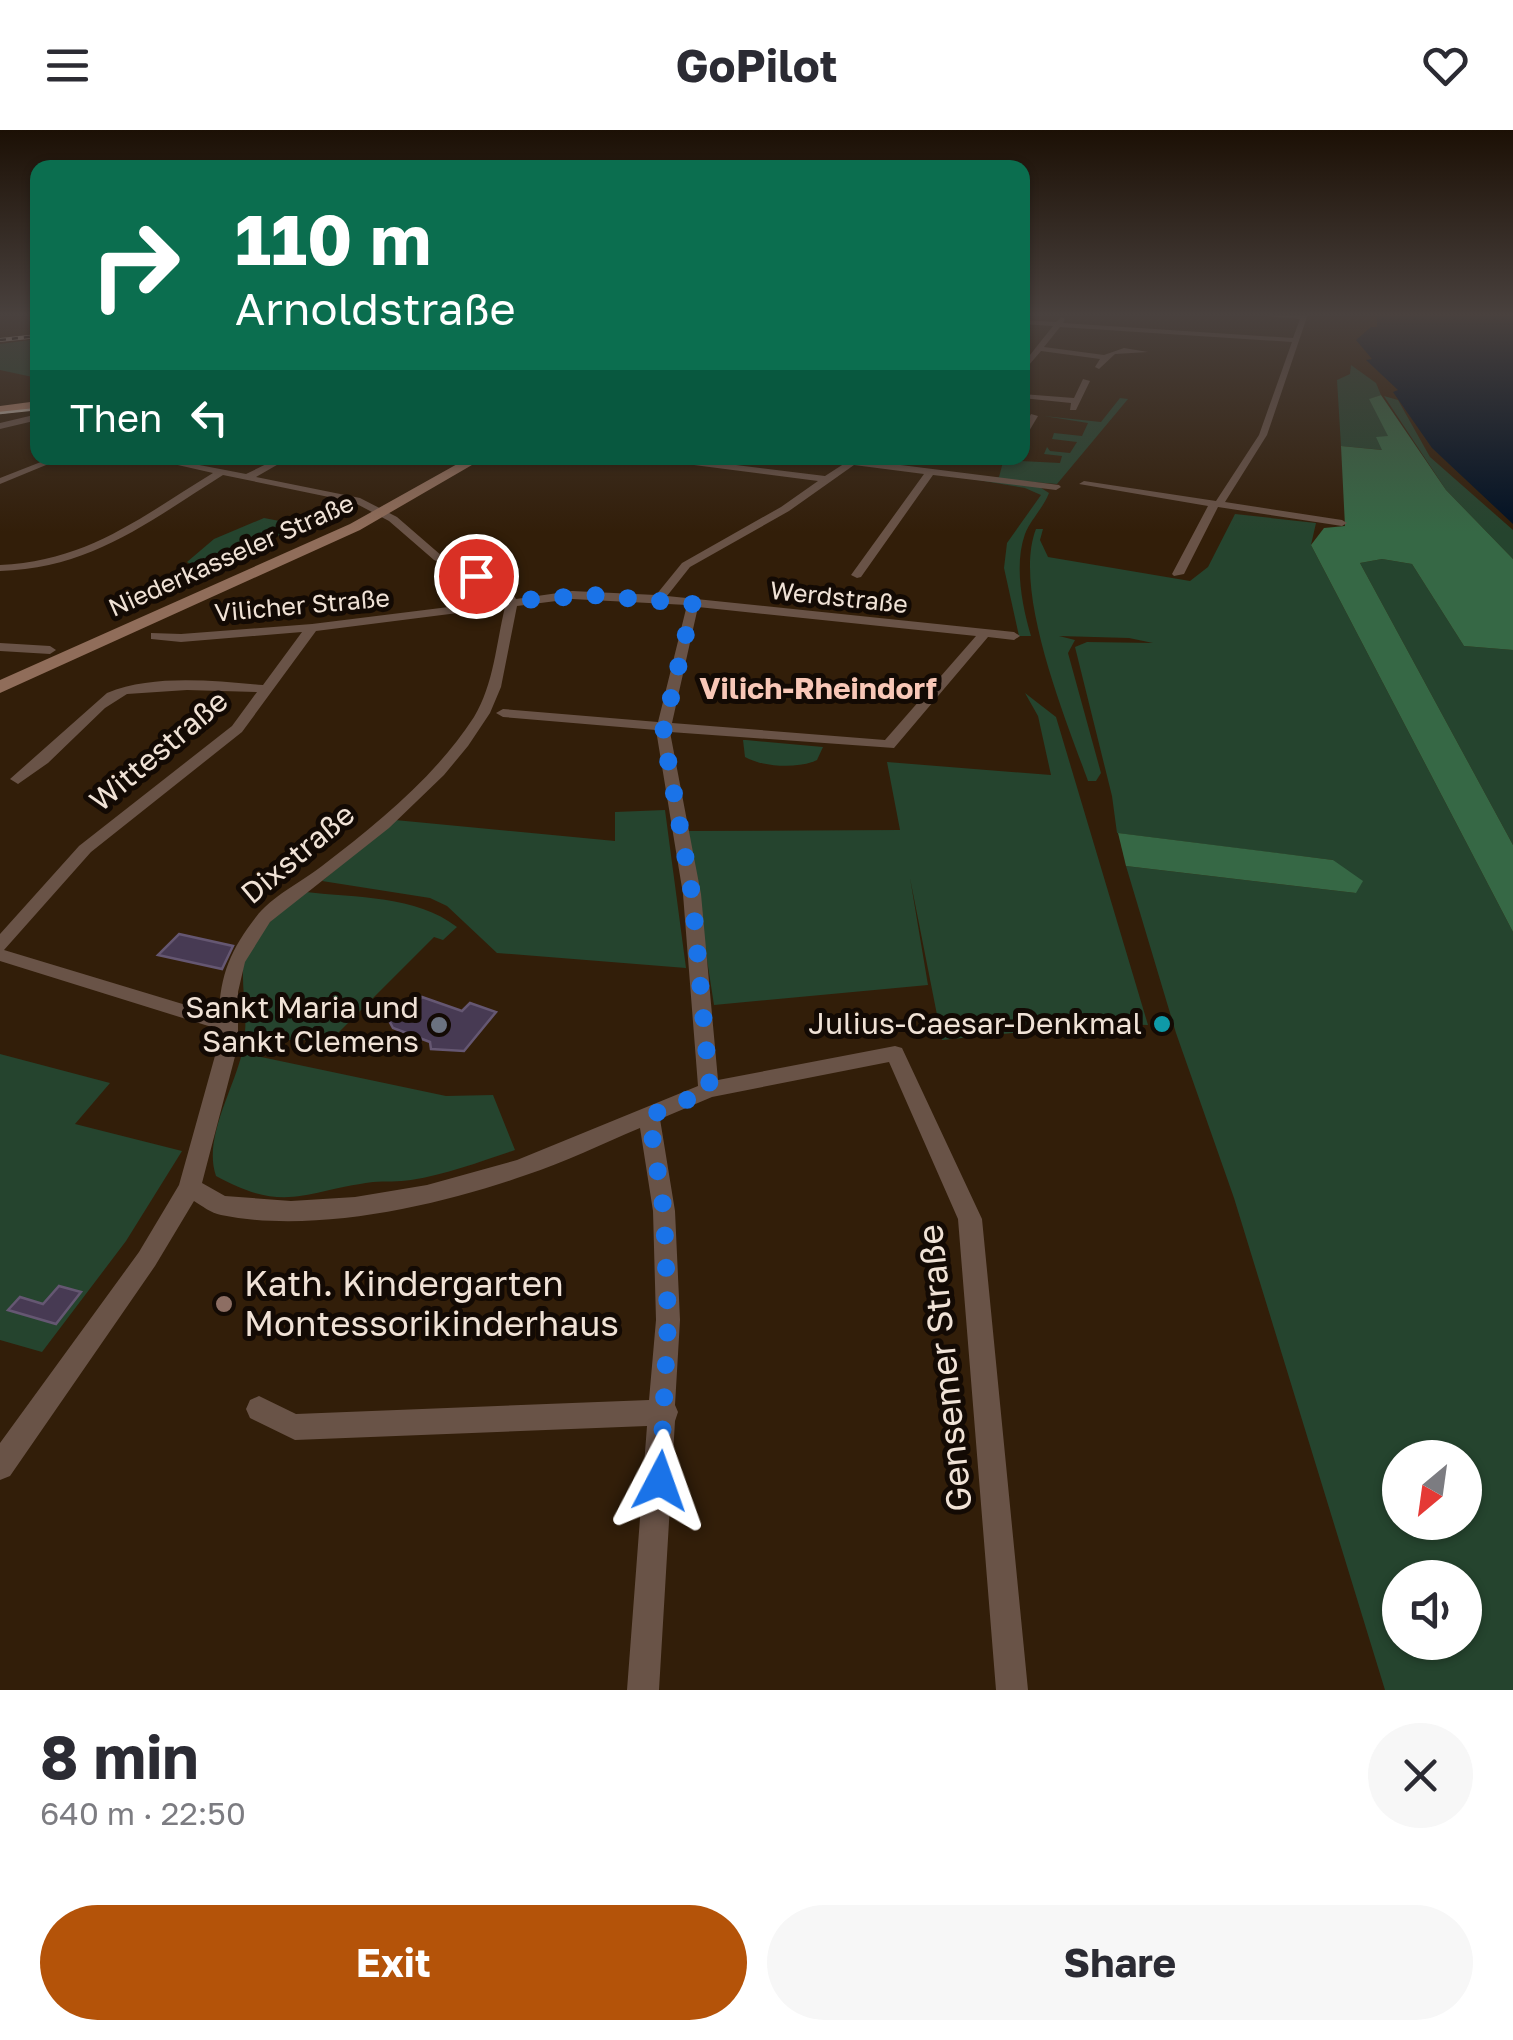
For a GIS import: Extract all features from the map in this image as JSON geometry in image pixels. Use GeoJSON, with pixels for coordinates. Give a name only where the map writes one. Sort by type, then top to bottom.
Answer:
{"type":"FeatureCollection","features":[{"type":"Feature","properties":{"kind":"main road"},"geometry":{"type":"LineString","coordinates":[[0,412],[30,411]]}},
{"type":"Feature","properties":{"kind":"main road","name":"Niederkasseler Straße"},"geometry":{"type":"LineString","coordinates":[[0,687],[383,514],[465,465]]}},
{"type":"Feature","properties":{"kind":"street"},"geometry":{"type":"LineString","coordinates":[[1030,397],[1074,405],[1083,387]]}},
{"type":"Feature","properties":{"kind":"street"},"geometry":{"type":"LineString","coordinates":[[1178,574],[1214,505],[1220,503],[1263,435],[1281,387]]}},
{"type":"Feature","properties":{"kind":"street"},"geometry":{"type":"LineString","coordinates":[[0,426],[30,414]]}},
{"type":"Feature","properties":{"kind":"street"},"geometry":{"type":"LineString","coordinates":[[1030,424],[1034,416]]}},
{"type":"Feature","properties":{"kind":"street"},"geometry":{"type":"LineString","coordinates":[[0,481],[40,465]]}},
{"type":"Feature","properties":{"kind":"street"},"geometry":{"type":"LineString","coordinates":[[184,465],[335,494],[383,514],[438,558],[503,587],[512,601]]}},
{"type":"Feature","properties":{"kind":"street"},"geometry":{"type":"LineString","coordinates":[[245,478],[271,465]]}},
{"type":"Feature","properties":{"kind":"street"},"geometry":{"type":"LineString","coordinates":[[716,465],[830,480]]}},
{"type":"Feature","properties":{"kind":"street"},"geometry":{"type":"LineString","coordinates":[[659,599],[686,565],[850,465]]}},
{"type":"Feature","properties":{"kind":"street"},"geometry":{"type":"LineString","coordinates":[[890,465],[1056,488]]}},
{"type":"Feature","properties":{"kind":"street"},"geometry":{"type":"LineString","coordinates":[[947,473],[952,465]]}},
{"type":"Feature","properties":{"kind":"street"},"geometry":{"type":"LineString","coordinates":[[858,574],[931,471]]}},
{"type":"Feature","properties":{"kind":"street"},"geometry":{"type":"LineString","coordinates":[[0,568],[45,566],[78,558],[220,473]]}},
{"type":"Feature","properties":{"kind":"street"},"geometry":{"type":"LineString","coordinates":[[1084,484],[1342,523]]}},
{"type":"Feature","properties":{"kind":"street","name":"Vilicher Straße"},"geometry":{"type":"LineString","coordinates":[[156,636],[181,638],[312,628],[572,595],[659,599]]}},
{"type":"Feature","properties":{"kind":"street","name":"Werdstraße"},"geometry":{"type":"LineString","coordinates":[[659,599],[982,636],[1014,636]]}},
{"type":"Feature","properties":{"kind":"street","name":"Dixstraße"},"geometry":{"type":"LineString","coordinates":[[0,1466],[146,1259],[190,1188],[228,1045],[229,992],[236,962],[250,935],[264,918],[420,792],[447,763],[484,712],[500,662],[512,601]]}},
{"type":"Feature","properties":{"kind":"street"},"geometry":{"type":"LineString","coordinates":[[190,1188],[221,1205],[291,1211],[355,1207],[427,1194],[521,1168],[710,1090],[692,894],[663,727],[693,604]]}},
{"type":"Feature","properties":{"kind":"street","name":"Wittestraße"},"geometry":{"type":"LineString","coordinates":[[0,945],[85,849],[237,728],[312,628]]}},
{"type":"Feature","properties":{"kind":"street"},"geometry":{"type":"LineString","coordinates":[[503,713],[889,745],[982,636]]}},
{"type":"Feature","properties":{"kind":"street"},"geometry":{"type":"LineString","coordinates":[[0,647],[50,650]]}},
{"type":"Feature","properties":{"kind":"street"},"geometry":{"type":"LineString","coordinates":[[18,779],[38,766],[117,692],[141,688],[268,689]]}},
{"type":"Feature","properties":{"kind":"street","name":"Wittestraße"},"geometry":{"type":"LineString","coordinates":[[0,935],[33,908]]}},
{"type":"Feature","properties":{"kind":"street"},"geometry":{"type":"LineString","coordinates":[[0,955],[216,1022],[229,1022]]}},
{"type":"Feature","properties":{"kind":"street","name":"Gensemer Straße"},"geometry":{"type":"LineString","coordinates":[[710,1090],[896,1053],[970,1219],[1012,1690]]}},
{"type":"Feature","properties":{"kind":"street"},"geometry":{"type":"LineString","coordinates":[[643,1690],[665,1412],[668,1320],[664,1212],[649,1116]]}},
{"type":"Feature","properties":{"kind":"street"},"geometry":{"type":"LineString","coordinates":[[259,1409],[295,1428],[665,1412]]}},
{"type":"Feature","properties":{"kind":"green space"},"geometry":{"type":"Polygon","coordinates":[[[1337,387],[1378,387],[1381,395],[1370,399],[1389,437],[1383,450],[1341,446],[1337,387]]]}},
{"type":"Feature","properties":{"kind":"green space"},"geometry":{"type":"Polygon","coordinates":[[[1381,395],[1446,490],[1513,559],[1513,650],[1464,646],[1412,564],[1382,559],[1360,563],[1513,845],[1513,932],[1311,545],[1324,528],[1345,526],[1341,446],[1382,450],[1376,437],[1388,436],[1369,399],[1381,395]]]}},
{"type":"Feature","properties":{"kind":"green space"},"geometry":{"type":"Polygon","coordinates":[[[1384,396],[1398,400],[1430,457],[1513,530],[1513,559],[1446,490],[1384,396]]]}},
{"type":"Feature","properties":{"kind":"green space"},"geometry":{"type":"Polygon","coordinates":[[[1120,398],[1128,399],[1057,484],[989,478],[999,477],[1002,465],[1060,463],[1062,456],[1044,454],[1047,447],[1050,451],[1070,453],[1077,442],[1052,439],[1054,433],[1082,436],[1088,423],[1044,416],[1101,422],[1120,398]]]}},
{"type":"Feature","properties":{"kind":"green space"},"geometry":{"type":"Polygon","coordinates":[[[948,475],[1038,486],[1049,493],[1025,534],[1020,559],[1022,598],[1031,636],[1019,636],[1004,568],[1007,543],[1041,495],[1025,488],[948,475]]]}},
{"type":"Feature","properties":{"kind":"green space"},"geometry":{"type":"Polygon","coordinates":[[[1235,514],[1316,523],[1311,545],[1513,932],[1513,1690],[1385,1690],[1234,1198],[1176,1033],[1126,866],[1356,893],[1333,860],[1117,833],[1112,796],[1075,647],[1087,642],[1153,643],[1129,638],[1059,636],[1075,640],[1068,653],[1101,773],[1096,781],[1088,781],[1036,619],[1030,555],[1036,529],[1043,529],[1040,540],[1048,557],[1190,581],[1208,567],[1235,514]]]}},
{"type":"Feature","properties":{"kind":"green space"},"geometry":{"type":"Polygon","coordinates":[[[264,518],[301,525],[170,586],[163,584],[193,566],[187,562],[214,539],[264,518]]]}},
{"type":"Feature","properties":{"kind":"green space"},"geometry":{"type":"Polygon","coordinates":[[[1382,559],[1412,564],[1464,646],[1513,650],[1513,845],[1360,563],[1382,559]]]}},
{"type":"Feature","properties":{"kind":"green space"},"geometry":{"type":"Polygon","coordinates":[[[1025,693],[1056,717],[1148,1025],[1102,1024],[942,1040],[910,878],[928,985],[714,1005],[687,831],[900,830],[887,762],[1051,775],[1038,716],[1025,693]]]}},
{"type":"Feature","properties":{"kind":"green space"},"geometry":{"type":"Polygon","coordinates":[[[743,740],[823,747],[817,760],[781,766],[745,757],[743,740]]]}},
{"type":"Feature","properties":{"kind":"green space"},"geometry":{"type":"Polygon","coordinates":[[[665,810],[686,968],[497,953],[447,906],[430,898],[322,881],[395,820],[615,841],[615,812],[665,810]]]}},
{"type":"Feature","properties":{"kind":"green space"},"geometry":{"type":"Polygon","coordinates":[[[1118,833],[1333,860],[1363,881],[1356,893],[1126,866],[1118,833]]]}},
{"type":"Feature","properties":{"kind":"green space"},"geometry":{"type":"Polygon","coordinates":[[[306,892],[404,903],[457,927],[443,940],[434,937],[331,1040],[244,1040],[245,957],[266,925],[306,892]]]}},
{"type":"Feature","properties":{"kind":"green space"},"geometry":{"type":"Polygon","coordinates":[[[242,1053],[446,1096],[493,1095],[515,1150],[406,1181],[373,1182],[294,1197],[240,1188],[216,1176],[213,1147],[242,1053]]]}},
{"type":"Feature","properties":{"kind":"green space"},"geometry":{"type":"Polygon","coordinates":[[[0,1054],[110,1083],[75,1124],[182,1151],[126,1241],[42,1352],[0,1340],[0,1054]]]}},
{"type":"Feature","properties":{"kind":"water"},"geometry":{"type":"Polygon","coordinates":[[[1395,387],[1513,387],[1513,524],[1432,448],[1393,392],[1398,390],[1395,387]]]}},
{"type":"Feature","properties":{"kind":"building"},"geometry":{"type":"Polygon","coordinates":[[[468,581],[473,588],[483,586],[499,597],[467,601],[452,585],[468,581]]]}},
{"type":"Feature","properties":{"kind":"building"},"geometry":{"type":"Polygon","coordinates":[[[179,934],[233,946],[222,969],[158,955],[179,934]]]}},
{"type":"Feature","properties":{"kind":"building","name":"Sankt Maria und Sankt Clemens"},"geometry":{"type":"Polygon","coordinates":[[[422,997],[462,1011],[470,1003],[496,1012],[464,1051],[431,1049],[430,1042],[393,1028],[386,1015],[393,1002],[417,1002],[422,997]]]}},
{"type":"Feature","properties":{"kind":"building"},"geometry":{"type":"Polygon","coordinates":[[[59,1286],[81,1292],[56,1324],[8,1310],[20,1297],[43,1304],[59,1286]]]}},
{"type":"Feature","properties":{"kind":"tram line"},"geometry":{"type":"LineString","coordinates":[[0,413],[30,410]]}},
{"type":"Feature","properties":{"kind":"place","name":"Julius-Caesar-Denkmal"},"geometry":{"type":"Point","coordinates":[1162,1024]}},
{"type":"Feature","properties":{"kind":"place","name":"Sankt Maria und Sankt Clemens"},"geometry":{"type":"Point","coordinates":[439,1025]}},
{"type":"Feature","properties":{"kind":"place","name":"Kath. Kindergarten Montessorikinderhaus"},"geometry":{"type":"Point","coordinates":[224,1304]}},
{"type":"Feature","properties":{"kind":"district","name":"Vilich-Rheindorf"},"geometry":{"type":"Point","coordinates":[818,689]}},
{"type":"Feature","properties":{"kind":"route"},"geometry":{"type":"LineString","coordinates":[[476,576],[503,587],[512,601],[592,595],[693,604],[680,645],[663,732],[692,894],[710,1090],[649,1116],[664,1212],[668,1320],[660,1481]]}}]}
